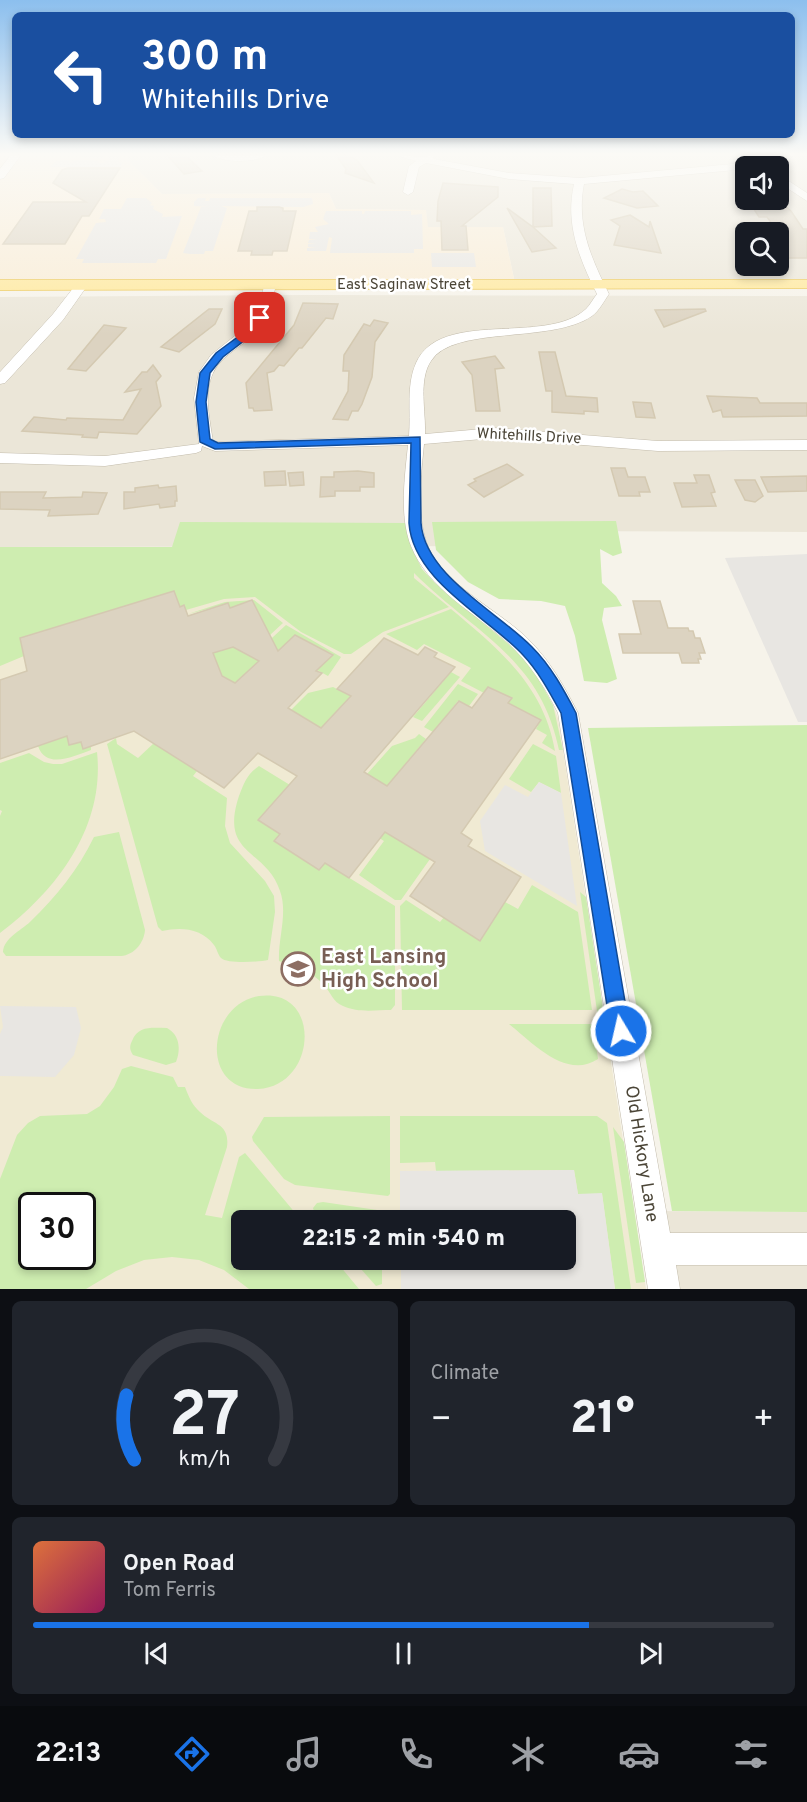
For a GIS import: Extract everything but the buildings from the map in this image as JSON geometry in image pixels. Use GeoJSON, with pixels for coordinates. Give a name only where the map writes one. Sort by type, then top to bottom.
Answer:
{"type":"FeatureCollection","features":[{"type":"Feature","properties":{"kind":"main road","name":"East Saginaw Street"},"geometry":{"type":"LineString","coordinates":[[0,285],[807,284]]}},
{"type":"Feature","properties":{"kind":"street"},"geometry":{"type":"LineString","coordinates":[[575,215],[577,235],[586,261],[599,285]]}},
{"type":"Feature","properties":{"kind":"street"},"geometry":{"type":"LineString","coordinates":[[2,375],[58,317],[81,285]]}},
{"type":"Feature","properties":{"kind":"street"},"geometry":{"type":"LineString","coordinates":[[205,445],[201,402],[205,373],[219,355],[255,326],[260,318],[270,285]]}},
{"type":"Feature","properties":{"kind":"street","name":"Old Hickory Lane"},"geometry":{"type":"LineString","coordinates":[[599,285],[603,294],[602,298],[585,313],[572,320],[545,328],[466,337],[442,344],[430,351],[421,369],[415,523],[416,534],[424,554],[447,582],[528,651],[552,682],[568,713],[664,1289]]}},
{"type":"Feature","properties":{"kind":"street","name":"Whitehills Drive"},"geometry":{"type":"LineString","coordinates":[[0,458],[105,461],[205,445],[417,439],[494,433],[658,446],[807,445]]}},
{"type":"Feature","properties":{"kind":"street"},"geometry":{"type":"LineString","coordinates":[[657,1250],[807,1249]]}},
{"type":"Feature","properties":{"kind":"shaded area"},"geometry":{"type":"Polygon","coordinates":[[[0,215],[427,215],[428,227],[503,227],[516,288],[0,288],[0,215]]]}},
{"type":"Feature","properties":{"kind":"shaded area"},"geometry":{"type":"Polygon","coordinates":[[[101,215],[182,216],[166,259],[158,259],[156,263],[82,263],[84,259],[76,259],[96,223],[106,222],[105,219],[99,219],[101,215]]]}},
{"type":"Feature","properties":{"kind":"shaded area"},"geometry":{"type":"Polygon","coordinates":[[[198,215],[225,215],[213,251],[205,251],[204,254],[183,253],[198,215]]]}},
{"type":"Feature","properties":{"kind":"shaded area"},"geometry":{"type":"Polygon","coordinates":[[[324,215],[422,215],[423,249],[414,249],[414,253],[330,253],[332,238],[329,237],[326,251],[307,251],[307,248],[316,248],[308,247],[308,244],[316,244],[308,243],[309,240],[317,239],[309,239],[310,232],[318,232],[315,227],[329,224],[323,219],[324,215]]]}},
{"type":"Feature","properties":{"kind":"shaded area"},"geometry":{"type":"Polygon","coordinates":[[[426,215],[807,215],[807,282],[515,283],[503,227],[427,227],[426,215]]]}},
{"type":"Feature","properties":{"kind":"shaded area"},"geometry":{"type":"Polygon","coordinates":[[[431,253],[474,253],[476,267],[432,267],[431,253]]]}},
{"type":"Feature","properties":{"kind":"shaded area"},"geometry":{"type":"Polygon","coordinates":[[[807,296],[807,532],[544,531],[546,546],[0,547],[0,297],[807,296]]]}},
{"type":"Feature","properties":{"kind":"shaded area","name":"East Lansing High School"},"geometry":{"type":"Polygon","coordinates":[[[0,547],[411,547],[422,569],[435,583],[502,638],[553,705],[558,718],[646,1289],[0,1289],[0,547]]]}},
{"type":"Feature","properties":{"kind":"shaded area"},"geometry":{"type":"Polygon","coordinates":[[[807,554],[807,722],[798,722],[725,558],[807,554]]]}},
{"type":"Feature","properties":{"kind":"shaded area"},"geometry":{"type":"Polygon","coordinates":[[[539,782],[561,793],[577,906],[485,851],[480,821],[505,785],[528,797],[539,782]]]}},
{"type":"Feature","properties":{"kind":"shaded area"},"geometry":{"type":"Polygon","coordinates":[[[0,1006],[76,1007],[81,1028],[74,1055],[55,1077],[0,1076],[0,1034],[3,1027],[0,1006]]]}},
{"type":"Feature","properties":{"kind":"shaded area"},"geometry":{"type":"Polygon","coordinates":[[[574,1170],[578,1194],[602,1193],[615,1289],[401,1289],[401,1270],[576,1270],[576,1210],[400,1210],[400,1171],[574,1170]]]}},
{"type":"Feature","properties":{"kind":"shaded area"},"geometry":{"type":"Polygon","coordinates":[[[651,1211],[807,1212],[807,1289],[664,1289],[651,1211]]]}},
{"type":"Feature","properties":{"kind":"green space"},"geometry":{"type":"Polygon","coordinates":[[[616,521],[622,553],[613,556],[600,549],[602,583],[616,596],[622,606],[604,608],[602,620],[617,679],[607,683],[584,681],[575,636],[565,606],[541,601],[499,599],[468,582],[436,550],[432,522],[616,521]]]}},
{"type":"Feature","properties":{"kind":"green space"},"geometry":{"type":"Polygon","coordinates":[[[180,522],[406,523],[411,547],[422,569],[435,583],[518,652],[533,669],[553,705],[563,750],[559,750],[550,718],[537,692],[521,669],[482,631],[414,573],[414,578],[449,607],[383,632],[351,654],[344,654],[301,632],[255,597],[224,599],[186,610],[184,606],[180,607],[174,591],[20,638],[24,656],[0,666],[0,547],[172,547],[180,522]]]}},
{"type":"Feature","properties":{"kind":"green space"},"geometry":{"type":"Polygon","coordinates":[[[254,600],[283,623],[257,647],[252,601],[230,608],[228,604],[188,614],[225,602],[254,600]]]}},
{"type":"Feature","properties":{"kind":"green space"},"geometry":{"type":"Polygon","coordinates":[[[451,609],[502,654],[530,688],[541,707],[555,751],[542,743],[547,735],[536,729],[541,720],[508,703],[511,698],[489,687],[484,693],[461,681],[471,668],[424,644],[417,650],[386,634],[451,609]]]}},
{"type":"Feature","properties":{"kind":"green space"},"geometry":{"type":"Polygon","coordinates":[[[286,625],[341,657],[328,676],[317,670],[332,654],[295,635],[271,658],[260,649],[286,625]]]}},
{"type":"Feature","properties":{"kind":"green space"},"geometry":{"type":"Polygon","coordinates":[[[233,647],[259,661],[235,683],[222,676],[213,653],[233,647]]]}},
{"type":"Feature","properties":{"kind":"green space"},"geometry":{"type":"Polygon","coordinates":[[[451,672],[460,677],[422,721],[413,717],[451,672]]]}},
{"type":"Feature","properties":{"kind":"green space"},"geometry":{"type":"Polygon","coordinates":[[[458,684],[478,694],[469,706],[458,701],[433,732],[424,727],[458,684]]]}},
{"type":"Feature","properties":{"kind":"green space"},"geometry":{"type":"Polygon","coordinates":[[[333,687],[351,696],[321,728],[300,715],[282,719],[308,693],[333,687]]]}},
{"type":"Feature","properties":{"kind":"green space"},"geometry":{"type":"Polygon","coordinates":[[[807,725],[807,1212],[672,1211],[588,728],[807,725]]]}},
{"type":"Feature","properties":{"kind":"green space"},"geometry":{"type":"Polygon","coordinates":[[[419,734],[426,739],[387,786],[367,774],[392,746],[415,738],[419,734]]]}},
{"type":"Feature","properties":{"kind":"green space"},"geometry":{"type":"Polygon","coordinates":[[[67,736],[69,745],[81,742],[83,749],[91,746],[91,750],[69,758],[54,759],[47,758],[38,746],[67,736]]]}},
{"type":"Feature","properties":{"kind":"green space"},"geometry":{"type":"Polygon","coordinates":[[[116,738],[117,744],[138,758],[154,743],[197,771],[193,776],[227,798],[225,826],[230,843],[265,881],[274,896],[275,912],[268,960],[243,962],[224,960],[209,939],[197,932],[183,929],[162,931],[158,927],[107,744],[116,738]]]}},
{"type":"Feature","properties":{"kind":"green space"},"geometry":{"type":"Polygon","coordinates":[[[533,744],[556,756],[561,793],[539,782],[531,792],[509,779],[533,744]]]}},
{"type":"Feature","properties":{"kind":"green space"},"geometry":{"type":"Polygon","coordinates":[[[97,752],[97,780],[93,806],[85,831],[73,855],[40,897],[0,933],[0,816],[2,811],[0,810],[0,763],[29,753],[44,762],[62,764],[97,752]]]}},
{"type":"Feature","properties":{"kind":"green space"},"geometry":{"type":"Polygon","coordinates":[[[259,766],[290,785],[258,820],[280,834],[274,841],[319,870],[325,863],[395,906],[395,1005],[391,1010],[361,1010],[343,1006],[314,976],[279,961],[283,917],[280,891],[265,866],[239,841],[235,830],[234,816],[239,796],[244,783],[259,766]]]}},
{"type":"Feature","properties":{"kind":"green space"},"geometry":{"type":"Polygon","coordinates":[[[357,815],[430,859],[401,900],[395,900],[359,875],[384,841],[352,821],[357,815]]]}},
{"type":"Feature","properties":{"kind":"green space"},"geometry":{"type":"Polygon","coordinates":[[[119,832],[145,930],[138,948],[121,956],[6,956],[3,952],[6,943],[49,903],[74,872],[94,837],[119,832]]]}},
{"type":"Feature","properties":{"kind":"green space"},"geometry":{"type":"Polygon","coordinates":[[[532,885],[578,912],[592,1010],[402,1010],[400,906],[406,900],[440,922],[444,917],[480,940],[505,902],[518,909],[532,885]]]}},
{"type":"Feature","properties":{"kind":"green space"},"geometry":{"type":"Polygon","coordinates":[[[580,892],[586,897],[608,1041],[603,1053],[580,892]]]}},
{"type":"Feature","properties":{"kind":"green space"},"geometry":{"type":"Polygon","coordinates":[[[259,996],[280,997],[294,1006],[302,1021],[305,1038],[301,1056],[292,1072],[278,1084],[258,1089],[239,1086],[226,1077],[219,1063],[217,1047],[220,1030],[228,1015],[241,1003],[259,996]]]}},
{"type":"Feature","properties":{"kind":"green space"},"geometry":{"type":"Polygon","coordinates":[[[509,1024],[593,1024],[598,1059],[586,1064],[574,1065],[562,1062],[539,1049],[509,1024]]]}},
{"type":"Feature","properties":{"kind":"green space"},"geometry":{"type":"Polygon","coordinates":[[[146,1028],[167,1028],[177,1039],[179,1053],[176,1062],[166,1065],[133,1055],[130,1045],[138,1032],[146,1028]]]}},
{"type":"Feature","properties":{"kind":"green space"},"geometry":{"type":"Polygon","coordinates":[[[131,1066],[173,1077],[178,1087],[185,1087],[197,1109],[220,1125],[226,1133],[227,1147],[205,1215],[222,1218],[239,1157],[245,1153],[293,1210],[231,1210],[231,1270],[343,1270],[359,1289],[249,1289],[224,1270],[199,1260],[172,1257],[144,1260],[116,1271],[86,1289],[0,1289],[0,1179],[17,1135],[28,1123],[40,1116],[87,1114],[100,1106],[114,1087],[122,1069],[131,1066]]]}},
{"type":"Feature","properties":{"kind":"green space"},"geometry":{"type":"Polygon","coordinates":[[[390,1116],[390,1194],[388,1196],[295,1185],[284,1179],[252,1137],[264,1117],[390,1116]]]}},
{"type":"Feature","properties":{"kind":"green space"},"geometry":{"type":"Polygon","coordinates":[[[400,1116],[597,1116],[607,1123],[631,1289],[615,1289],[602,1194],[578,1194],[574,1170],[436,1171],[435,1162],[400,1163],[400,1116]]]}},
{"type":"Feature","properties":{"kind":"green space"},"geometry":{"type":"Polygon","coordinates":[[[613,1127],[624,1142],[645,1282],[636,1283],[613,1127]]]}},
{"type":"Feature","properties":{"kind":"green space"},"geometry":{"type":"Polygon","coordinates":[[[323,1202],[377,1210],[314,1210],[317,1203],[323,1202]]]}},
{"type":"Feature","properties":{"kind":"green space"},"geometry":{"type":"Polygon","coordinates":[[[362,1270],[382,1270],[382,1284],[376,1286],[362,1270]]]}},
{"type":"Feature","properties":{"kind":"place","name":"East Lansing High School"},"geometry":{"type":"Point","coordinates":[298,969]}},
{"type":"Feature","properties":{"kind":"route"},"geometry":{"type":"LineString","coordinates":[[260,318],[246,335],[219,355],[205,373],[201,402],[205,442],[211,442],[215,446],[417,439],[415,449],[416,534],[430,565],[528,651],[552,682],[568,713],[621,1031]]}}]}
